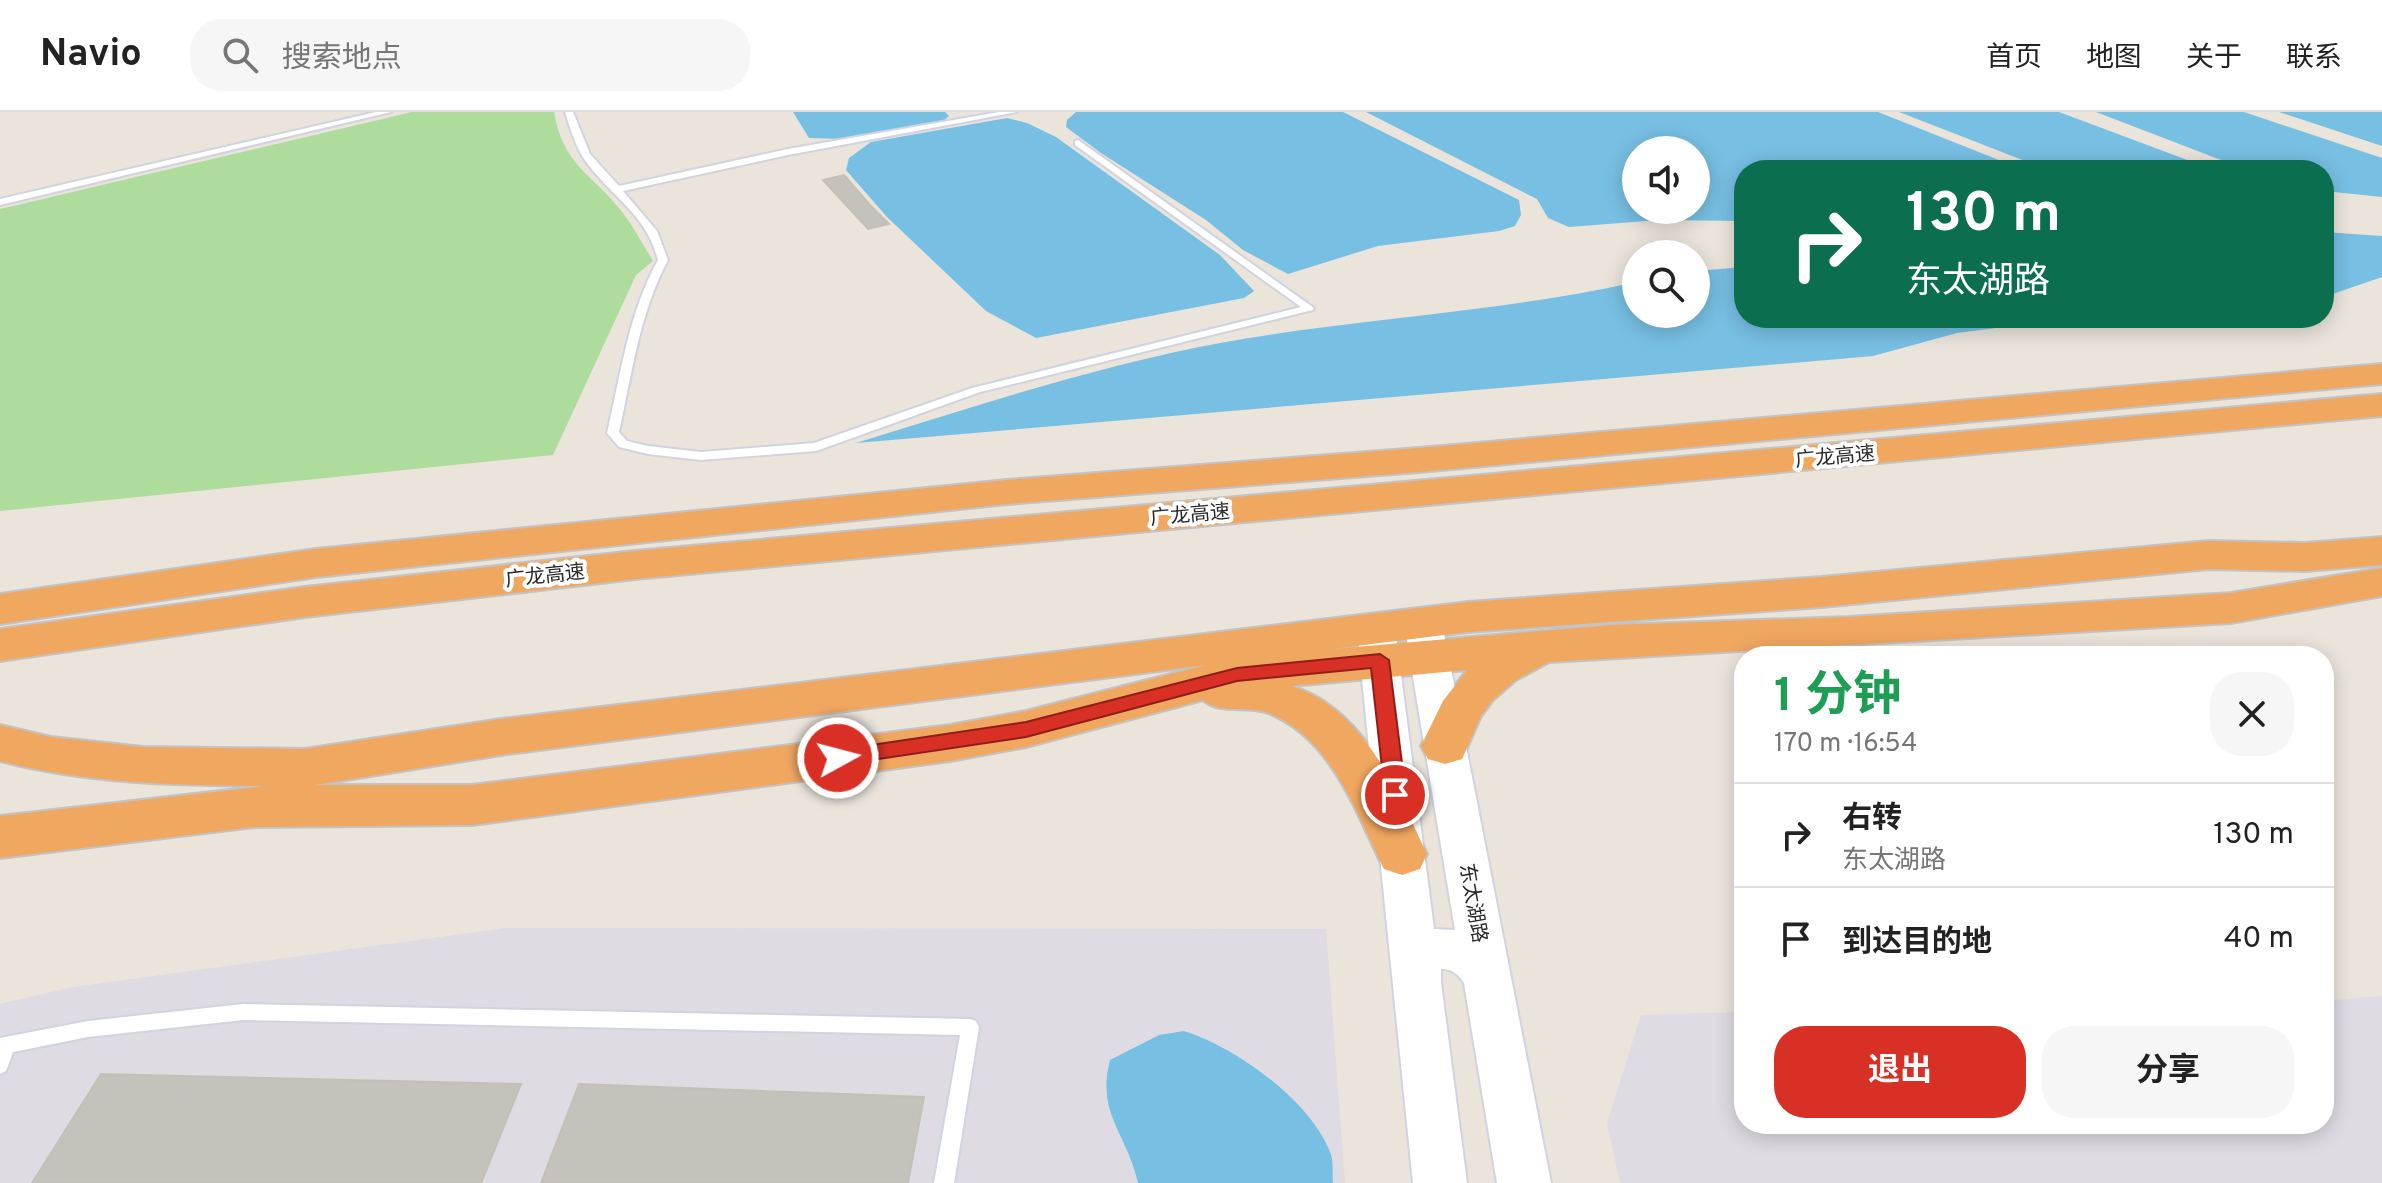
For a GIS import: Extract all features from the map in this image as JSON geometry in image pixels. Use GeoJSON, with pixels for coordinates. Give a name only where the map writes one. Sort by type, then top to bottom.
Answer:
{"type":"FeatureCollection","features":[{"type":"Feature","properties":{"kind":"highway","name":"广龙高速"},"geometry":{"type":"LineString","coordinates":[[0,645],[45,620],[316,563],[992,493],[1419,460],[2382,374]]}},
{"type":"Feature","properties":{"kind":"highway","name":"广龙高速"},"geometry":{"type":"LineString","coordinates":[[0,609],[45,620],[305,602],[635,565],[2382,405]]}},
{"type":"Feature","properties":{"kind":"highway"},"geometry":{"type":"LineString","coordinates":[[0,743],[51,756],[143,766],[305,768],[501,737],[1426,640],[1822,592],[2208,555],[2305,557],[2382,551]]}},
{"type":"Feature","properties":{"kind":"highway"},"geometry":{"type":"LineString","coordinates":[[1426,640],[1550,647],[2231,608],[2382,582]]}},
{"type":"Feature","properties":{"kind":"highway"},"geometry":{"type":"LineString","coordinates":[[0,837],[204,811],[291,805],[416,810],[472,805],[950,743],[1026,729],[1159,692],[1378,644]]}},
{"type":"Feature","properties":{"kind":"highway"},"geometry":{"type":"LineString","coordinates":[[1445,746],[1458,710],[1489,674],[1550,647]]}},
{"type":"Feature","properties":{"kind":"highway"},"geometry":{"type":"LineString","coordinates":[[1159,692],[1259,693],[1303,709],[1338,739],[1376,798],[1402,854]]}},
{"type":"Feature","properties":{"kind":"main road","name":"东太湖路"},"geometry":{"type":"LineString","coordinates":[[1426,640],[1524,1183]]}},
{"type":"Feature","properties":{"kind":"main road"},"geometry":{"type":"LineString","coordinates":[[1378,644],[1440,1183]]}},
{"type":"Feature","properties":{"kind":"main road"},"geometry":{"type":"LineString","coordinates":[[1417,983],[1418,964],[1426,951],[1443,947],[1472,957],[1488,981]]}},
{"type":"Feature","properties":{"kind":"lane"},"geometry":{"type":"LineString","coordinates":[[0,202],[387,112]]}},
{"type":"Feature","properties":{"kind":"lane"},"geometry":{"type":"LineString","coordinates":[[569,112],[589,159],[660,239],[663,260],[650,280],[643,304],[613,433],[623,444],[701,456],[816,447],[1003,382],[1309,308],[1078,143]]}},
{"type":"Feature","properties":{"kind":"lane"},"geometry":{"type":"LineString","coordinates":[[618,189],[788,152],[1013,112]]}},
{"type":"Feature","properties":{"kind":"lane"},"geometry":{"type":"LineString","coordinates":[[0,1065],[3,1046],[88,1029],[243,1012],[970,1027],[944,1183]]}},
{"type":"Feature","properties":{"kind":"shaded area"},"geometry":{"type":"Polygon","coordinates":[[[506,928],[1326,929],[1345,1183],[0,1183],[0,1004],[73,987],[506,928]]]}},
{"type":"Feature","properties":{"kind":"shaded area"},"geometry":{"type":"Polygon","coordinates":[[[2382,996],[2382,1183],[1620,1183],[1607,1123],[1641,1015],[1734,1012],[1734,1134],[2334,1134],[2334,1000],[2382,996]]]}},
{"type":"Feature","properties":{"kind":"green space"},"geometry":{"type":"Polygon","coordinates":[[[412,112],[554,112],[564,145],[623,213],[653,261],[636,275],[553,455],[0,511],[0,209],[412,112]]]}},
{"type":"Feature","properties":{"kind":"water"},"geometry":{"type":"Polygon","coordinates":[[[793,112],[945,112],[949,116],[942,122],[843,139],[809,138],[793,112]]]}},
{"type":"Feature","properties":{"kind":"water"},"geometry":{"type":"Polygon","coordinates":[[[1076,112],[1343,112],[1519,200],[1521,215],[1515,226],[1499,231],[1378,246],[1288,274],[1243,250],[1206,220],[1066,127],[1067,120],[1076,112]]]}},
{"type":"Feature","properties":{"kind":"water"},"geometry":{"type":"Polygon","coordinates":[[[1366,112],[1878,112],[1999,160],[1734,160],[1734,221],[1710,221],[1710,136],[1622,136],[1622,223],[1569,227],[1548,218],[1537,199],[1366,112]]]}},
{"type":"Feature","properties":{"kind":"water"},"geometry":{"type":"Polygon","coordinates":[[[1899,112],[2059,112],[2187,160],[2022,160],[1899,112]]]}},
{"type":"Feature","properties":{"kind":"water"},"geometry":{"type":"Polygon","coordinates":[[[2096,112],[2244,112],[2382,158],[2382,197],[2334,192],[2334,160],[2221,160],[2096,112]]]}},
{"type":"Feature","properties":{"kind":"water"},"geometry":{"type":"Polygon","coordinates":[[[2279,112],[2382,112],[2382,146],[2279,112]]]}},
{"type":"Feature","properties":{"kind":"water"},"geometry":{"type":"Polygon","coordinates":[[[1007,118],[1027,123],[1056,137],[1220,255],[1254,291],[1244,298],[1036,338],[986,311],[887,217],[846,170],[849,158],[871,142],[1007,118]]]}},
{"type":"Feature","properties":{"kind":"water"},"geometry":{"type":"Polygon","coordinates":[[[2334,233],[2382,236],[2382,277],[2334,294],[2334,233]]]}},
{"type":"Feature","properties":{"kind":"water"},"geometry":{"type":"Polygon","coordinates":[[[1734,268],[1734,328],[1996,328],[1957,333],[1873,356],[856,443],[991,401],[1174,352],[1272,334],[1622,285],[1622,328],[1710,328],[1710,270],[1734,268]]]}},
{"type":"Feature","properties":{"kind":"water"},"geometry":{"type":"Polygon","coordinates":[[[1184,1031],[1226,1049],[1247,1063],[1269,1078],[1306,1113],[1330,1152],[1333,1183],[1138,1183],[1110,1109],[1107,1079],[1110,1060],[1159,1035],[1184,1031]]]}},
{"type":"Feature","properties":{"kind":"building"},"geometry":{"type":"Polygon","coordinates":[[[844,175],[889,224],[868,229],[823,180],[844,175]]]}},
{"type":"Feature","properties":{"kind":"building"},"geometry":{"type":"Polygon","coordinates":[[[101,1074],[521,1084],[481,1183],[32,1183],[101,1074]]]}},
{"type":"Feature","properties":{"kind":"building"},"geometry":{"type":"Polygon","coordinates":[[[579,1084],[924,1097],[908,1183],[541,1183],[579,1084]]]}},
{"type":"Feature","properties":{"kind":"route"},"geometry":{"type":"LineString","coordinates":[[838,758],[1026,729],[1237,674],[1380,660],[1395,795]]}}]}
